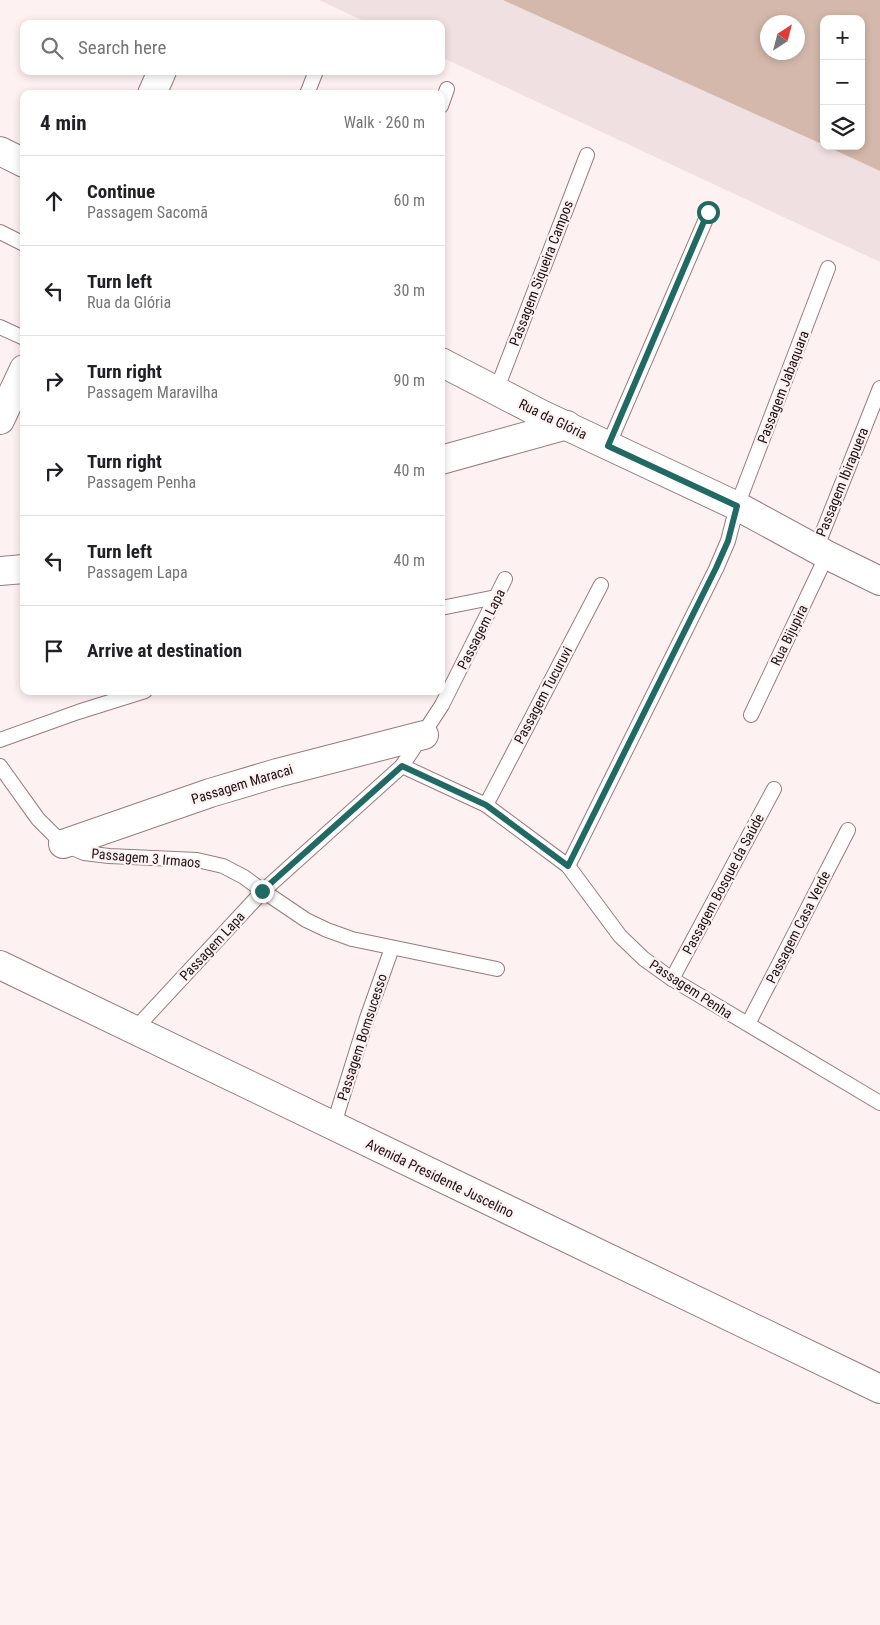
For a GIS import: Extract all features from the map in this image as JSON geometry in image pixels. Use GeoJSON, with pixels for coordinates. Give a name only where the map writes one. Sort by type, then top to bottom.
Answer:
{"type":"FeatureCollection","features":[{"type":"Feature","properties":{"kind":"street"},"geometry":{"type":"LineString","coordinates":[[154,90],[160,75]]}},
{"type":"Feature","properties":{"kind":"street"},"geometry":{"type":"LineString","coordinates":[[0,151],[20,161]]}},
{"type":"Feature","properties":{"kind":"street","name":"Rua da Glória"},"geometry":{"type":"LineString","coordinates":[[445,364],[541,414],[737,506],[880,581]]}},
{"type":"Feature","properties":{"kind":"street"},"geometry":{"type":"LineString","coordinates":[[0,420],[20,378]]}},
{"type":"Feature","properties":{"kind":"street"},"geometry":{"type":"LineString","coordinates":[[445,459],[567,425]]}},
{"type":"Feature","properties":{"kind":"street"},"geometry":{"type":"LineString","coordinates":[[0,571],[20,569]]}},
{"type":"Feature","properties":{"kind":"street","name":"Passagem Maracai"},"geometry":{"type":"LineString","coordinates":[[63,844],[229,787],[424,735]]}},
{"type":"Feature","properties":{"kind":"street","name":"Avenida Presidente Juscelino"},"geometry":{"type":"LineString","coordinates":[[0,966],[880,1389]]}},
{"type":"Feature","properties":{"kind":"lane"},"geometry":{"type":"LineString","coordinates":[[309,90],[314,75]]}},
{"type":"Feature","properties":{"kind":"lane"},"geometry":{"type":"LineString","coordinates":[[445,96],[448,89]]}},
{"type":"Feature","properties":{"kind":"lane","name":"Passagem Siqueira Campos"},"geometry":{"type":"LineString","coordinates":[[496,391],[586,155]]}},
{"type":"Feature","properties":{"kind":"lane"},"geometry":{"type":"LineString","coordinates":[[608,446],[708,212]]}},
{"type":"Feature","properties":{"kind":"lane"},"geometry":{"type":"LineString","coordinates":[[0,232],[20,242]]}},
{"type":"Feature","properties":{"kind":"lane","name":"Passagem Jabaquara"},"geometry":{"type":"LineString","coordinates":[[568,866],[728,541],[737,506],[828,268]]}},
{"type":"Feature","properties":{"kind":"lane"},"geometry":{"type":"LineString","coordinates":[[0,327],[20,336]]}},
{"type":"Feature","properties":{"kind":"lane","name":"Passagem Ibirapuera"},"geometry":{"type":"LineString","coordinates":[[822,552],[880,388]]}},
{"type":"Feature","properties":{"kind":"lane","name":"Rua Bijupira"},"geometry":{"type":"LineString","coordinates":[[751,715],[822,552]]}},
{"type":"Feature","properties":{"kind":"lane","name":"Passagem Lapa"},"geometry":{"type":"LineString","coordinates":[[134,1030],[262,891],[402,766],[442,705],[505,580]]}},
{"type":"Feature","properties":{"kind":"lane","name":"Passagem Tucuruvi"},"geometry":{"type":"LineString","coordinates":[[486,805],[601,585]]}},
{"type":"Feature","properties":{"kind":"lane"},"geometry":{"type":"LineString","coordinates":[[445,607],[496,597]]}},
{"type":"Feature","properties":{"kind":"lane"},"geometry":{"type":"LineString","coordinates":[[0,740],[132,695]]}},
{"type":"Feature","properties":{"kind":"lane","name":"Passagem 3 Irmaos"},"geometry":{"type":"LineString","coordinates":[[0,766],[38,819],[63,844],[84,852],[109,856],[197,860],[223,866],[244,877],[306,920],[327,930],[352,939],[497,969]]}},
{"type":"Feature","properties":{"kind":"lane","name":"Passagem Penha"},"geometry":{"type":"LineString","coordinates":[[402,766],[486,805],[568,866],[620,936],[644,959],[672,979],[880,1104]]}},
{"type":"Feature","properties":{"kind":"lane","name":"Passagem Bosque da Saúde"},"geometry":{"type":"LineString","coordinates":[[672,979],[774,789]]}},
{"type":"Feature","properties":{"kind":"lane","name":"Passagem Casa Verde"},"geometry":{"type":"LineString","coordinates":[[748,1024],[848,830]]}},
{"type":"Feature","properties":{"kind":"lane","name":"Passagem Bomsucesso"},"geometry":{"type":"LineString","coordinates":[[333,1127],[367,1018],[392,948]]}},
{"type":"Feature","properties":{"kind":"shaded area"},"geometry":{"type":"Polygon","coordinates":[[[319,0],[880,0],[880,262],[445,59],[445,20],[362,20],[319,0]]]}},
{"type":"Feature","properties":{"kind":"building"},"geometry":{"type":"Polygon","coordinates":[[[503,0],[880,0],[880,171],[835,150],[865,150],[865,15],[820,15],[820,143],[503,0]]]}},
{"type":"Feature","properties":{"kind":"route"},"geometry":{"type":"LineString","coordinates":[[262,891],[402,766],[486,805],[568,866],[716,568],[728,541],[737,506],[608,446],[708,212]]}}]}
